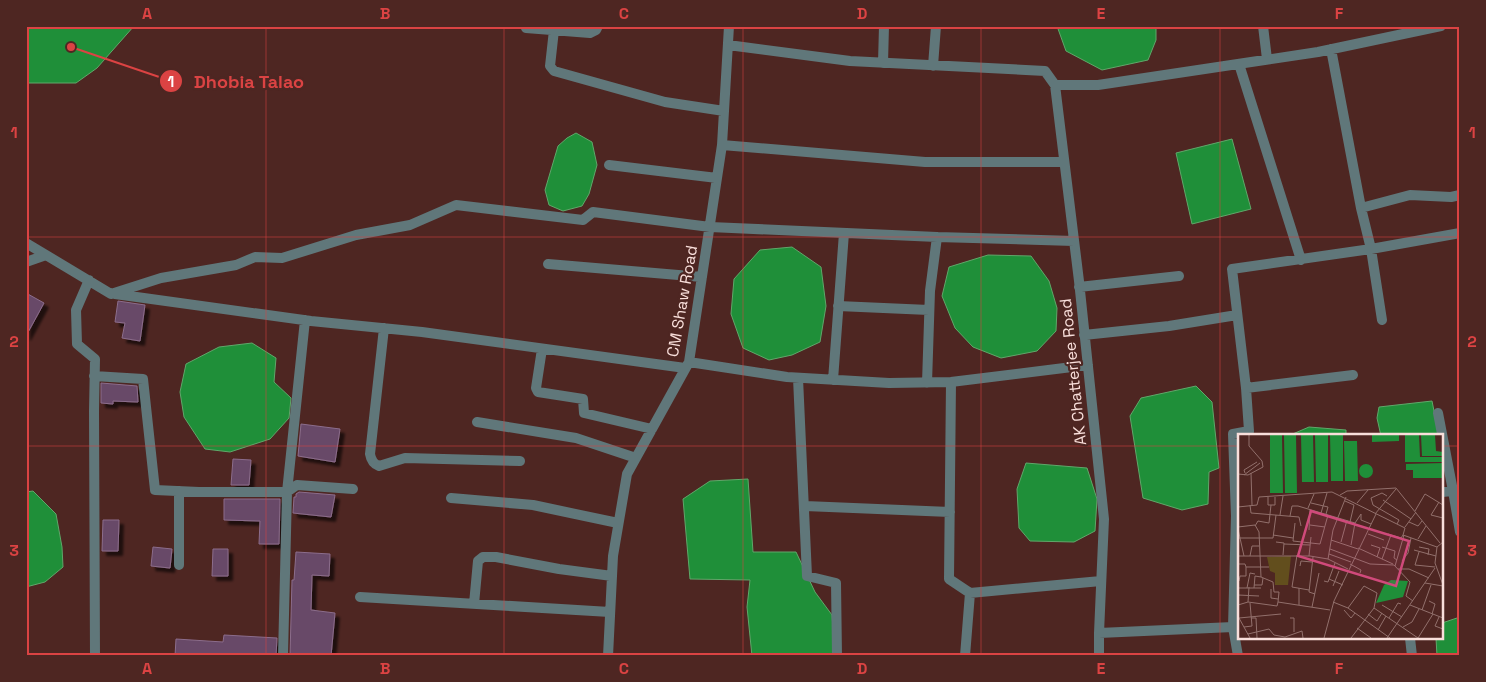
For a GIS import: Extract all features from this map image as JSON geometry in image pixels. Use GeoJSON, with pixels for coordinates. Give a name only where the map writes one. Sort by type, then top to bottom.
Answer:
{"type":"FeatureCollection","features":[{"type":"Feature","properties":{"kind":"street"},"geometry":{"type":"LineString","coordinates":[[526,28],[590,33],[596,30],[598,26]]}},
{"type":"Feature","properties":{"kind":"street","name":"CM Shaw Road"},"geometry":{"type":"LineString","coordinates":[[608,656],[613,556],[627,474],[687,365],[718,178],[722,145],[729,26]]}},
{"type":"Feature","properties":{"kind":"street"},"geometry":{"type":"LineString","coordinates":[[883,63],[884,26]]}},
{"type":"Feature","properties":{"kind":"street"},"geometry":{"type":"LineString","coordinates":[[933,66],[936,26]]}},
{"type":"Feature","properties":{"kind":"street"},"geometry":{"type":"LineString","coordinates":[[1263,26],[1267,60]]}},
{"type":"Feature","properties":{"kind":"street"},"geometry":{"type":"LineString","coordinates":[[728,44],[850,61],[1045,71],[1055,86],[1098,85],[1331,49],[1441,26]]}},
{"type":"Feature","properties":{"kind":"street"},"geometry":{"type":"LineString","coordinates":[[554,30],[550,66],[554,72],[665,102],[724,111]]}},
{"type":"Feature","properties":{"kind":"street"},"geometry":{"type":"LineString","coordinates":[[1331,49],[1361,208],[1371,250],[1382,320]]}},
{"type":"Feature","properties":{"kind":"street"},"geometry":{"type":"LineString","coordinates":[[1239,64],[1301,260]]}},
{"type":"Feature","properties":{"kind":"street","name":"AK Chatterjee Road"},"geometry":{"type":"LineString","coordinates":[[1055,86],[1080,287],[1104,519],[1099,656]]}},
{"type":"Feature","properties":{"kind":"street"},"geometry":{"type":"LineString","coordinates":[[722,145],[925,162],[1064,162]]}},
{"type":"Feature","properties":{"kind":"street"},"geometry":{"type":"LineString","coordinates":[[609,165],[718,178]]}},
{"type":"Feature","properties":{"kind":"street"},"geometry":{"type":"LineString","coordinates":[[1361,208],[1410,195],[1451,197],[1460,195]]}},
{"type":"Feature","properties":{"kind":"street"},"geometry":{"type":"LineString","coordinates":[[111,294],[162,278],[236,265],[255,257],[282,258],[356,235],[410,225],[456,205],[583,220],[593,212],[710,227],[1074,241]]}},
{"type":"Feature","properties":{"kind":"street"},"geometry":{"type":"LineString","coordinates":[[833,380],[844,233]]}},
{"type":"Feature","properties":{"kind":"street"},"geometry":{"type":"LineString","coordinates":[[1238,656],[1233,627],[1238,516],[1233,434],[1249,431],[1246,388],[1232,269],[1371,250],[1460,233]]}},
{"type":"Feature","properties":{"kind":"street"},"geometry":{"type":"LineString","coordinates":[[927,383],[930,290],[936,237]]}},
{"type":"Feature","properties":{"kind":"street"},"geometry":{"type":"LineString","coordinates":[[26,243],[111,294],[542,349],[798,378],[889,383],[951,382],[1088,365]]}},
{"type":"Feature","properties":{"kind":"street"},"geometry":{"type":"LineString","coordinates":[[26,262],[46,255]]}},
{"type":"Feature","properties":{"kind":"street"},"geometry":{"type":"LineString","coordinates":[[548,264],[702,277]]}},
{"type":"Feature","properties":{"kind":"street"},"geometry":{"type":"LineString","coordinates":[[1080,287],[1179,276]]}},
{"type":"Feature","properties":{"kind":"street"},"geometry":{"type":"LineString","coordinates":[[89,280],[76,310],[77,344],[95,359],[95,656]]}},
{"type":"Feature","properties":{"kind":"street"},"geometry":{"type":"LineString","coordinates":[[838,306],[929,310]]}},
{"type":"Feature","properties":{"kind":"street"},"geometry":{"type":"LineString","coordinates":[[1084,335],[1170,326],[1237,315]]}},
{"type":"Feature","properties":{"kind":"street"},"geometry":{"type":"LineString","coordinates":[[283,656],[287,492],[305,320]]}},
{"type":"Feature","properties":{"kind":"street"},"geometry":{"type":"LineString","coordinates":[[384,328],[370,454],[371,460],[375,465],[379,466],[405,458],[520,461]]}},
{"type":"Feature","properties":{"kind":"street"},"geometry":{"type":"LineString","coordinates":[[542,349],[536,388],[538,392],[583,399],[584,413],[652,429]]}},
{"type":"Feature","properties":{"kind":"street"},"geometry":{"type":"LineString","coordinates":[[1246,388],[1353,375]]}},
{"type":"Feature","properties":{"kind":"street"},"geometry":{"type":"LineString","coordinates":[[94,376],[142,379],[155,490],[287,492],[297,485],[353,489]]}},
{"type":"Feature","properties":{"kind":"street"},"geometry":{"type":"LineString","coordinates":[[798,378],[807,576],[836,583],[837,656]]}},
{"type":"Feature","properties":{"kind":"street"},"geometry":{"type":"LineString","coordinates":[[951,382],[949,579],[970,593],[1101,581]]}},
{"type":"Feature","properties":{"kind":"street"},"geometry":{"type":"LineString","coordinates":[[1438,413],[1442,434]]}},
{"type":"Feature","properties":{"kind":"street"},"geometry":{"type":"LineString","coordinates":[[477,422],[576,438],[636,458]]}},
{"type":"Feature","properties":{"kind":"street"},"geometry":{"type":"LineString","coordinates":[[1444,444],[1460,532]]}},
{"type":"Feature","properties":{"kind":"street"},"geometry":{"type":"LineString","coordinates":[[179,491],[179,565]]}},
{"type":"Feature","properties":{"kind":"street"},"geometry":{"type":"LineString","coordinates":[[1444,492],[1453,491]]}},
{"type":"Feature","properties":{"kind":"street"},"geometry":{"type":"LineString","coordinates":[[451,498],[533,505],[618,523]]}},
{"type":"Feature","properties":{"kind":"street"},"geometry":{"type":"LineString","coordinates":[[805,506],[950,512]]}},
{"type":"Feature","properties":{"kind":"street"},"geometry":{"type":"LineString","coordinates":[[474,604],[478,561],[483,557],[496,557],[559,569],[612,576]]}},
{"type":"Feature","properties":{"kind":"street"},"geometry":{"type":"LineString","coordinates":[[965,656],[970,593]]}},
{"type":"Feature","properties":{"kind":"street"},"geometry":{"type":"LineString","coordinates":[[360,597],[610,612]]}},
{"type":"Feature","properties":{"kind":"street"},"geometry":{"type":"LineString","coordinates":[[1099,633],[1233,627]]}},
{"type":"Feature","properties":{"kind":"street"},"geometry":{"type":"LineString","coordinates":[[1410,640],[1412,656]]}},
{"type":"Feature","properties":{"kind":"shaded area"},"geometry":{"type":"Polygon","coordinates":[[[26,26],[134,26],[97,68],[76,83],[26,83],[26,26]]]}},
{"type":"Feature","properties":{"kind":"shaded area"},"geometry":{"type":"Polygon","coordinates":[[[1057,26],[1156,26],[1156,40],[1148,60],[1102,70],[1066,51],[1057,26]]]}},
{"type":"Feature","properties":{"kind":"shaded area"},"geometry":{"type":"Polygon","coordinates":[[[576,133],[592,142],[597,165],[589,194],[582,206],[563,211],[549,205],[545,190],[558,146],[576,133]]]}},
{"type":"Feature","properties":{"kind":"shaded area"},"geometry":{"type":"Polygon","coordinates":[[[1232,139],[1251,209],[1192,224],[1176,153],[1232,139]]]}},
{"type":"Feature","properties":{"kind":"shaded area"},"geometry":{"type":"Polygon","coordinates":[[[792,247],[821,267],[826,306],[820,342],[792,355],[769,360],[743,348],[731,314],[734,279],[760,250],[792,247]]]}},
{"type":"Feature","properties":{"kind":"shaded area"},"geometry":{"type":"Polygon","coordinates":[[[988,255],[1031,256],[1049,281],[1057,308],[1056,331],[1037,351],[1001,358],[973,347],[955,328],[942,296],[949,267],[988,255]]]}},
{"type":"Feature","properties":{"kind":"shaded area"},"geometry":{"type":"Polygon","coordinates":[[[252,343],[276,358],[274,382],[291,398],[289,418],[270,439],[230,452],[205,449],[184,417],[180,392],[186,364],[219,347],[252,343]]]}},
{"type":"Feature","properties":{"kind":"shaded area"},"geometry":{"type":"Polygon","coordinates":[[[1196,386],[1212,402],[1219,468],[1209,472],[1208,504],[1182,510],[1143,498],[1130,416],[1141,398],[1196,386]]]}},
{"type":"Feature","properties":{"kind":"shaded area"},"geometry":{"type":"Polygon","coordinates":[[[1432,401],[1439,434],[1381,434],[1377,418],[1379,407],[1432,401]]]}},
{"type":"Feature","properties":{"kind":"shaded area"},"geometry":{"type":"Polygon","coordinates":[[[1309,427],[1346,430],[1346,434],[1293,434],[1309,427]]]}},
{"type":"Feature","properties":{"kind":"shaded area"},"geometry":{"type":"Polygon","coordinates":[[[1026,463],[1087,468],[1097,499],[1095,531],[1074,542],[1030,541],[1019,528],[1017,489],[1026,463]]]}},
{"type":"Feature","properties":{"kind":"shaded area"},"geometry":{"type":"Polygon","coordinates":[[[748,479],[753,552],[796,552],[815,592],[832,615],[835,656],[752,656],[747,607],[750,580],[690,579],[683,499],[710,481],[748,479]]]}},
{"type":"Feature","properties":{"kind":"shaded area"},"geometry":{"type":"Polygon","coordinates":[[[33,491],[56,514],[62,547],[63,567],[45,582],[26,587],[26,492],[33,491]]]}},
{"type":"Feature","properties":{"kind":"shaded area"},"geometry":{"type":"Polygon","coordinates":[[[1460,617],[1460,656],[1437,656],[1436,640],[1444,640],[1444,622],[1460,617]]]}},
{"type":"Feature","properties":{"kind":"building"},"geometry":{"type":"Polygon","coordinates":[[[26,293],[44,303],[26,336],[26,293]]]}},
{"type":"Feature","properties":{"kind":"building"},"geometry":{"type":"Polygon","coordinates":[[[118,301],[145,305],[140,341],[122,338],[125,323],[115,322],[118,301]]]}},
{"type":"Feature","properties":{"kind":"building"},"geometry":{"type":"Polygon","coordinates":[[[101,383],[137,386],[138,402],[113,401],[113,404],[101,403],[101,383]]]}},
{"type":"Feature","properties":{"kind":"building"},"geometry":{"type":"Polygon","coordinates":[[[301,424],[340,429],[335,462],[298,456],[301,424]]]}},
{"type":"Feature","properties":{"kind":"building"},"geometry":{"type":"Polygon","coordinates":[[[233,459],[251,460],[249,485],[231,485],[233,459]]]}},
{"type":"Feature","properties":{"kind":"building"},"geometry":{"type":"Polygon","coordinates":[[[299,492],[335,495],[331,517],[293,513],[294,497],[299,492]]]}},
{"type":"Feature","properties":{"kind":"building"},"geometry":{"type":"Polygon","coordinates":[[[224,499],[280,499],[279,544],[259,544],[260,521],[224,520],[224,499]]]}},
{"type":"Feature","properties":{"kind":"building"},"geometry":{"type":"Polygon","coordinates":[[[103,520],[119,520],[118,551],[102,551],[103,520]]]}},
{"type":"Feature","properties":{"kind":"building"},"geometry":{"type":"Polygon","coordinates":[[[153,547],[172,549],[170,568],[151,566],[153,547]]]}},
{"type":"Feature","properties":{"kind":"building"},"geometry":{"type":"Polygon","coordinates":[[[213,549],[228,549],[228,576],[212,576],[213,549]]]}},
{"type":"Feature","properties":{"kind":"building"},"geometry":{"type":"Polygon","coordinates":[[[296,552],[330,554],[329,576],[312,575],[311,610],[335,613],[331,656],[290,656],[292,580],[294,580],[296,552]]]}},
{"type":"Feature","properties":{"kind":"building"},"geometry":{"type":"Polygon","coordinates":[[[224,635],[277,638],[276,656],[175,656],[176,639],[223,642],[224,635]]]}},
{"type":"Feature","properties":{"kind":"place","name":"Dhobia Talao"},"geometry":{"type":"Point","coordinates":[71,47]}}]}
